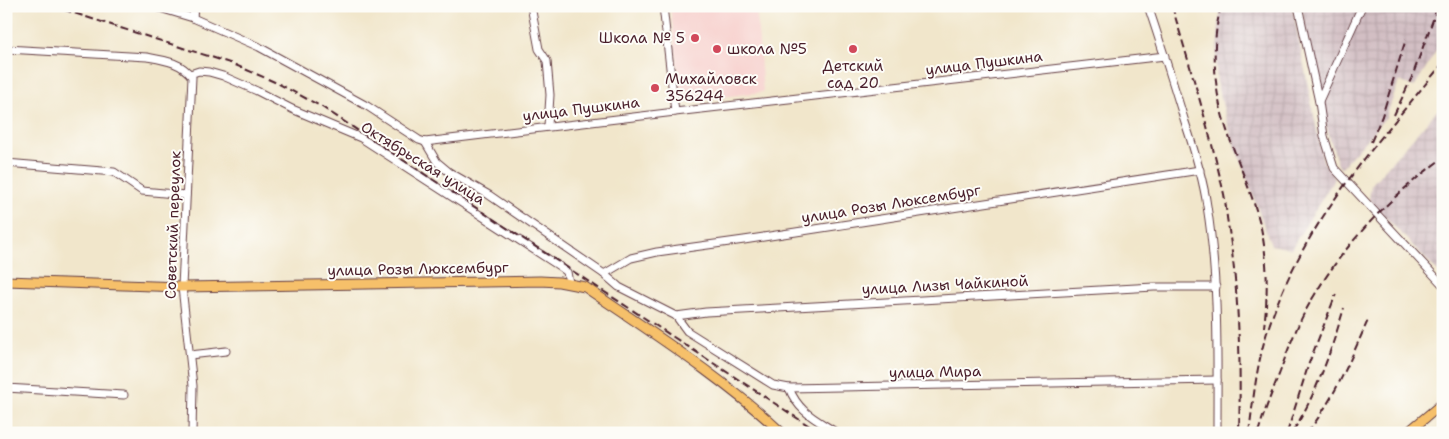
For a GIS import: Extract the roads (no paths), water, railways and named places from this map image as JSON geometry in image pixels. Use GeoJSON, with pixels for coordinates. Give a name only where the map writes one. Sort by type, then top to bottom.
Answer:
{"type":"FeatureCollection","features":[{"type":"Feature","properties":{"kind":"main road","name":"улица Розы Люксембург"},"geometry":{"type":"LineString","coordinates":[[6,281],[182,286],[540,281],[569,283],[585,287],[696,364],[765,417],[782,433]]}},
{"type":"Feature","properties":{"kind":"main road"},"geometry":{"type":"LineString","coordinates":[[1407,433],[1443,404]]}},
{"type":"Feature","properties":{"kind":"street"},"geometry":{"type":"LineString","coordinates":[[153,6],[193,18],[259,47],[367,106],[425,142],[437,162],[449,172],[489,196],[604,274],[619,287],[676,316]]}},
{"type":"Feature","properties":{"kind":"street"},"geometry":{"type":"LineString","coordinates":[[193,18],[194,6]]}},
{"type":"Feature","properties":{"kind":"street"},"geometry":{"type":"LineString","coordinates":[[531,6],[539,49],[547,62],[550,95],[548,126]]}},
{"type":"Feature","properties":{"kind":"street"},"geometry":{"type":"LineString","coordinates":[[663,6],[675,112]]}},
{"type":"Feature","properties":{"kind":"street"},"geometry":{"type":"LineString","coordinates":[[1148,6],[1200,170],[1207,206],[1216,287],[1218,433]]}},
{"type":"Feature","properties":{"kind":"street"},"geometry":{"type":"LineString","coordinates":[[1298,6],[1319,102],[1324,136],[1334,168],[1443,285]]}},
{"type":"Feature","properties":{"kind":"street"},"geometry":{"type":"LineString","coordinates":[[1319,102],[1362,6]]}},
{"type":"Feature","properties":{"kind":"street"},"geometry":{"type":"LineString","coordinates":[[6,49],[147,57],[179,65],[191,75]]}},
{"type":"Feature","properties":{"kind":"street","name":"улица Пушкина"},"geometry":{"type":"LineString","coordinates":[[425,142],[548,126],[1165,56]]}},
{"type":"Feature","properties":{"kind":"street","name":"Октябрьская улица"},"geometry":{"type":"LineString","coordinates":[[191,75],[199,71],[223,76],[292,109],[361,138],[559,266],[567,272],[569,283]]}},
{"type":"Feature","properties":{"kind":"street","name":"Советский переулок"},"geometry":{"type":"LineString","coordinates":[[191,75],[182,286],[193,386],[192,433]]}},
{"type":"Feature","properties":{"kind":"street"},"geometry":{"type":"LineString","coordinates":[[6,163],[114,172],[142,191],[186,195]]}},
{"type":"Feature","properties":{"kind":"street","name":"улица Розы Люксембург"},"geometry":{"type":"LineString","coordinates":[[604,274],[631,258],[657,252],[1200,170]]}},
{"type":"Feature","properties":{"kind":"street","name":"улица Лизы Чайкиной"},"geometry":{"type":"LineString","coordinates":[[676,316],[726,311],[1154,287],[1216,287]]}},
{"type":"Feature","properties":{"kind":"street","name":"улица Мира"},"geometry":{"type":"LineString","coordinates":[[676,316],[687,331],[772,385],[789,388],[1217,380]]}},
{"type":"Feature","properties":{"kind":"street"},"geometry":{"type":"LineString","coordinates":[[190,355],[226,351]]}},
{"type":"Feature","properties":{"kind":"street"},"geometry":{"type":"LineString","coordinates":[[6,388],[124,395]]}},
{"type":"Feature","properties":{"kind":"street"},"geometry":{"type":"LineString","coordinates":[[789,388],[794,400],[802,410],[837,433]]}},
{"type":"Feature","properties":{"kind":"railway"},"geometry":{"type":"LineString","coordinates":[[52,6],[233,64],[277,83],[322,107],[820,433]]}},
{"type":"Feature","properties":{"kind":"railway"},"geometry":{"type":"LineString","coordinates":[[1172,6],[1218,167],[1225,198],[1237,302],[1240,380],[1239,433]]}},
{"type":"Feature","properties":{"kind":"railway"},"geometry":{"type":"LineString","coordinates":[[1221,6],[1215,41],[1217,90],[1228,133],[1261,228],[1267,278],[1264,327]]}},
{"type":"Feature","properties":{"kind":"railway"},"geometry":{"type":"LineString","coordinates":[[1394,115],[1412,77],[1438,6]]}},
{"type":"Feature","properties":{"kind":"railway"},"geometry":{"type":"LineString","coordinates":[[1371,142],[1382,116],[1406,39]]}},
{"type":"Feature","properties":{"kind":"railway"},"geometry":{"type":"LineString","coordinates":[[1249,433],[1257,374],[1265,339],[1279,299],[1296,262],[1317,226],[1364,159],[1443,63]]}},
{"type":"Feature","properties":{"kind":"railway"},"geometry":{"type":"LineString","coordinates":[[1258,433],[1295,333],[1327,276],[1355,238],[1371,221],[1424,172],[1443,158]]}},
{"type":"Feature","properties":{"kind":"railway"},"geometry":{"type":"LineString","coordinates":[[1287,433],[1309,363],[1336,294]]}},
{"type":"Feature","properties":{"kind":"railway"},"geometry":{"type":"LineString","coordinates":[[1293,431],[1302,417],[1323,371],[1344,308]]}},
{"type":"Feature","properties":{"kind":"railway"},"geometry":{"type":"LineString","coordinates":[[1307,433],[1334,392],[1369,318]]}},
{"type":"Feature","properties":{"kind":"place","name":"Школа № 5"},"geometry":{"type":"Point","coordinates":[695,38]}},
{"type":"Feature","properties":{"kind":"place","name":"школа №5"},"geometry":{"type":"Point","coordinates":[717,49]}},
{"type":"Feature","properties":{"kind":"place","name":"Детский сад 20"},"geometry":{"type":"Point","coordinates":[853,49]}},
{"type":"Feature","properties":{"kind":"place","name":"Михайловск 356244"},"geometry":{"type":"Point","coordinates":[655,88]}}]}
